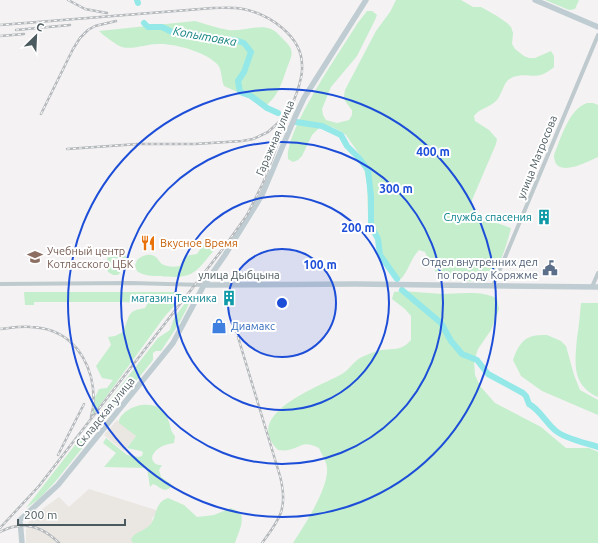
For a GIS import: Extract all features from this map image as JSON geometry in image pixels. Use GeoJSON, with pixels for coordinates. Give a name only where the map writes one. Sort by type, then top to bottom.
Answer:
{"type":"FeatureCollection","features":[{"type":"Feature","properties":{"kind":"street","name":"Гаражная улица"},"geometry":{"type":"LineString","coordinates":[[204,285],[225,256],[262,195],[302,102],[366,0]]}},
{"type":"Feature","properties":{"kind":"street"},"geometry":{"type":"LineString","coordinates":[[535,0],[598,27]]}},
{"type":"Feature","properties":{"kind":"street","name":"улица Матросова"},"geometry":{"type":"LineString","coordinates":[[493,286],[598,35]]}},
{"type":"Feature","properties":{"kind":"street"},"geometry":{"type":"LineString","coordinates":[[595,287],[598,273]]}},
{"type":"Feature","properties":{"kind":"street","name":"улица Дыбцына"},"geometry":{"type":"LineString","coordinates":[[0,284],[356,284],[378,286],[595,287]]}},
{"type":"Feature","properties":{"kind":"street","name":"Складская улица"},"geometry":{"type":"LineString","coordinates":[[22,543],[20,520],[58,485],[173,343],[204,285]]}},
{"type":"Feature","properties":{"kind":"shaded area"},"geometry":{"type":"Polygon","coordinates":[[[117,420],[136,436],[124,451],[104,435],[117,420]]]}},
{"type":"Feature","properties":{"kind":"shaded area"},"geometry":{"type":"Polygon","coordinates":[[[89,489],[159,511],[152,518],[154,529],[137,543],[26,543],[26,530],[31,515],[41,510],[59,497],[69,507],[89,489]]]}},
{"type":"Feature","properties":{"kind":"green space"},"geometry":{"type":"Polygon","coordinates":[[[396,0],[461,0],[473,7],[481,7],[497,16],[511,27],[513,33],[512,44],[515,49],[524,56],[535,58],[551,51],[554,56],[554,67],[537,76],[524,75],[513,77],[507,81],[497,100],[476,113],[474,116],[475,121],[489,130],[497,139],[472,200],[472,206],[483,220],[511,228],[500,261],[489,277],[485,279],[467,281],[444,277],[435,271],[425,252],[419,250],[401,279],[396,279],[392,275],[375,238],[368,215],[367,184],[362,158],[346,135],[342,132],[332,127],[320,127],[312,135],[302,156],[298,160],[293,162],[288,159],[289,146],[295,130],[315,91],[357,24],[367,11],[372,11],[377,15],[357,56],[331,87],[322,109],[326,120],[337,123],[349,120],[352,115],[352,110],[345,101],[345,90],[376,31],[390,12],[396,0]]]}},
{"type":"Feature","properties":{"kind":"green space"},"geometry":{"type":"Polygon","coordinates":[[[545,0],[579,0],[575,9],[569,10],[545,0]]]}},
{"type":"Feature","properties":{"kind":"green space"},"geometry":{"type":"Polygon","coordinates":[[[195,21],[228,30],[261,27],[271,29],[288,44],[292,53],[290,60],[278,90],[269,103],[264,107],[251,98],[224,86],[218,65],[213,60],[198,52],[165,44],[153,44],[126,48],[113,42],[99,31],[195,21]]]}},
{"type":"Feature","properties":{"kind":"green space"},"geometry":{"type":"Polygon","coordinates":[[[587,103],[598,105],[598,157],[572,167],[559,167],[555,162],[554,155],[566,125],[575,111],[587,103]]]}},
{"type":"Feature","properties":{"kind":"green space"},"geometry":{"type":"Polygon","coordinates":[[[208,242],[213,243],[216,248],[199,268],[188,275],[172,277],[142,274],[137,271],[135,266],[139,258],[152,255],[164,265],[172,267],[180,266],[185,256],[197,254],[203,245],[208,242]]]}},
{"type":"Feature","properties":{"kind":"green space"},"geometry":{"type":"Polygon","coordinates":[[[124,249],[126,259],[124,266],[118,275],[113,275],[108,272],[107,258],[111,253],[124,249]]]}},
{"type":"Feature","properties":{"kind":"green space"},"geometry":{"type":"Polygon","coordinates":[[[402,291],[442,294],[478,293],[492,296],[497,299],[499,309],[491,330],[478,349],[474,361],[475,375],[480,386],[495,403],[541,427],[566,448],[589,448],[598,452],[598,543],[293,543],[320,496],[327,476],[327,466],[319,448],[313,446],[306,444],[293,449],[278,450],[269,437],[269,425],[276,414],[288,403],[302,394],[342,374],[360,358],[380,350],[401,348],[411,340],[411,316],[405,309],[392,299],[394,292],[402,291]]]}},
{"type":"Feature","properties":{"kind":"green space"},"geometry":{"type":"Polygon","coordinates":[[[24,292],[183,292],[177,303],[165,316],[92,416],[95,397],[99,389],[107,388],[113,380],[102,378],[96,366],[111,345],[108,337],[115,336],[123,332],[132,312],[145,308],[148,303],[34,302],[34,305],[25,305],[24,292]]]}},
{"type":"Feature","properties":{"kind":"green space"},"geometry":{"type":"Polygon","coordinates":[[[191,295],[184,314],[161,351],[156,351],[153,353],[153,360],[55,482],[39,499],[26,508],[158,338],[170,330],[174,318],[191,295]]]}},
{"type":"Feature","properties":{"kind":"green space"},"geometry":{"type":"Polygon","coordinates":[[[581,303],[598,303],[598,397],[589,392],[583,386],[577,372],[577,338],[581,303]]]}},
{"type":"Feature","properties":{"kind":"green space"},"geometry":{"type":"Polygon","coordinates":[[[536,335],[547,335],[561,341],[566,346],[580,390],[598,400],[598,415],[542,391],[521,376],[513,360],[519,346],[527,338],[536,335]]]}},
{"type":"Feature","properties":{"kind":"green space"},"geometry":{"type":"Polygon","coordinates":[[[142,405],[155,406],[162,410],[167,417],[171,431],[175,436],[174,443],[158,449],[152,458],[155,463],[162,465],[159,470],[161,477],[171,484],[170,488],[165,490],[153,484],[150,487],[147,468],[104,467],[116,453],[103,443],[106,438],[127,455],[142,456],[143,452],[127,448],[136,436],[119,423],[119,420],[120,417],[128,410],[142,405]]]}},
{"type":"Feature","properties":{"kind":"green space"},"geometry":{"type":"Polygon","coordinates":[[[168,498],[184,505],[197,517],[214,515],[231,508],[241,513],[241,525],[235,543],[133,543],[131,539],[133,536],[151,524],[158,506],[161,502],[168,498]]]}},
{"type":"Feature","properties":{"kind":"waterway","name":"Копытовка"},"geometry":{"type":"LineString","coordinates":[[144,23],[148,27],[162,27],[172,32],[186,33],[213,39],[235,40],[244,43],[251,52],[244,72],[238,81],[240,92],[251,96],[267,108],[278,113]]}},
{"type":"Feature","properties":{"kind":"waterway","name":"Копытовка"},"geometry":{"type":"LineString","coordinates":[[296,122],[322,126],[341,135],[347,146],[368,170],[371,196],[371,226],[378,239],[380,255],[397,279]]}},
{"type":"Feature","properties":{"kind":"waterway","name":"Копытовка"},"geometry":{"type":"LineString","coordinates":[[402,290],[441,323],[451,341],[462,354],[477,360],[488,374],[523,393],[529,404],[556,431],[571,439],[598,447]]}},
{"type":"Feature","properties":{"kind":"railway"},"geometry":{"type":"LineString","coordinates":[[68,0],[85,9],[107,13]]}},
{"type":"Feature","properties":{"kind":"railway"},"geometry":{"type":"LineString","coordinates":[[0,25],[213,8],[239,8],[263,16],[282,28],[290,36],[301,54],[302,68],[297,92],[263,183],[247,215],[225,246],[39,486],[0,528]]}},
{"type":"Feature","properties":{"kind":"railway"},"geometry":{"type":"LineString","coordinates":[[41,114],[73,49],[80,38],[88,30],[95,26],[116,21]]}},
{"type":"Feature","properties":{"kind":"railway"},"geometry":{"type":"LineString","coordinates":[[16,30],[70,25]]}},
{"type":"Feature","properties":{"kind":"railway"},"geometry":{"type":"LineString","coordinates":[[0,36],[24,34]]}},
{"type":"Feature","properties":{"kind":"railway"},"geometry":{"type":"LineString","coordinates":[[67,149],[138,144],[195,144],[242,141],[253,139],[268,132],[286,113]]}},
{"type":"Feature","properties":{"kind":"railway"},"geometry":{"type":"LineString","coordinates":[[0,329],[23,327],[42,328],[53,331],[70,342],[83,357],[91,377],[94,397],[91,417]]}},
{"type":"Feature","properties":{"kind":"railway"},"geometry":{"type":"LineString","coordinates":[[238,337],[282,487],[283,504],[281,512],[274,526],[262,543]]}},
{"type":"Feature","properties":{"kind":"railway"},"geometry":{"type":"LineString","coordinates":[[58,455],[84,404]]}},
{"type":"Feature","properties":{"kind":"railway"},"geometry":{"type":"LineString","coordinates":[[0,532],[16,526],[31,527],[46,532],[59,543]]}},
{"type":"Feature","properties":{"kind":"place","name":"Служба спасения"},"geometry":{"type":"Point","coordinates":[544,217]}},
{"type":"Feature","properties":{"kind":"place","name":"Вкусное Время"},"geometry":{"type":"Point","coordinates":[148,243]}},
{"type":"Feature","properties":{"kind":"place","name":"Учебный центр Котласского ЦБК"},"geometry":{"type":"Point","coordinates":[35,257]}},
{"type":"Feature","properties":{"kind":"place","name":"Отдел внутренних дел по городу Коряжме"},"geometry":{"type":"Point","coordinates":[550,268]}},
{"type":"Feature","properties":{"kind":"place","name":"магазин Техника"},"geometry":{"type":"Point","coordinates":[229,298]}},
{"type":"Feature","properties":{"kind":"place","name":"Диамакс"},"geometry":{"type":"Point","coordinates":[219,326]}}]}
